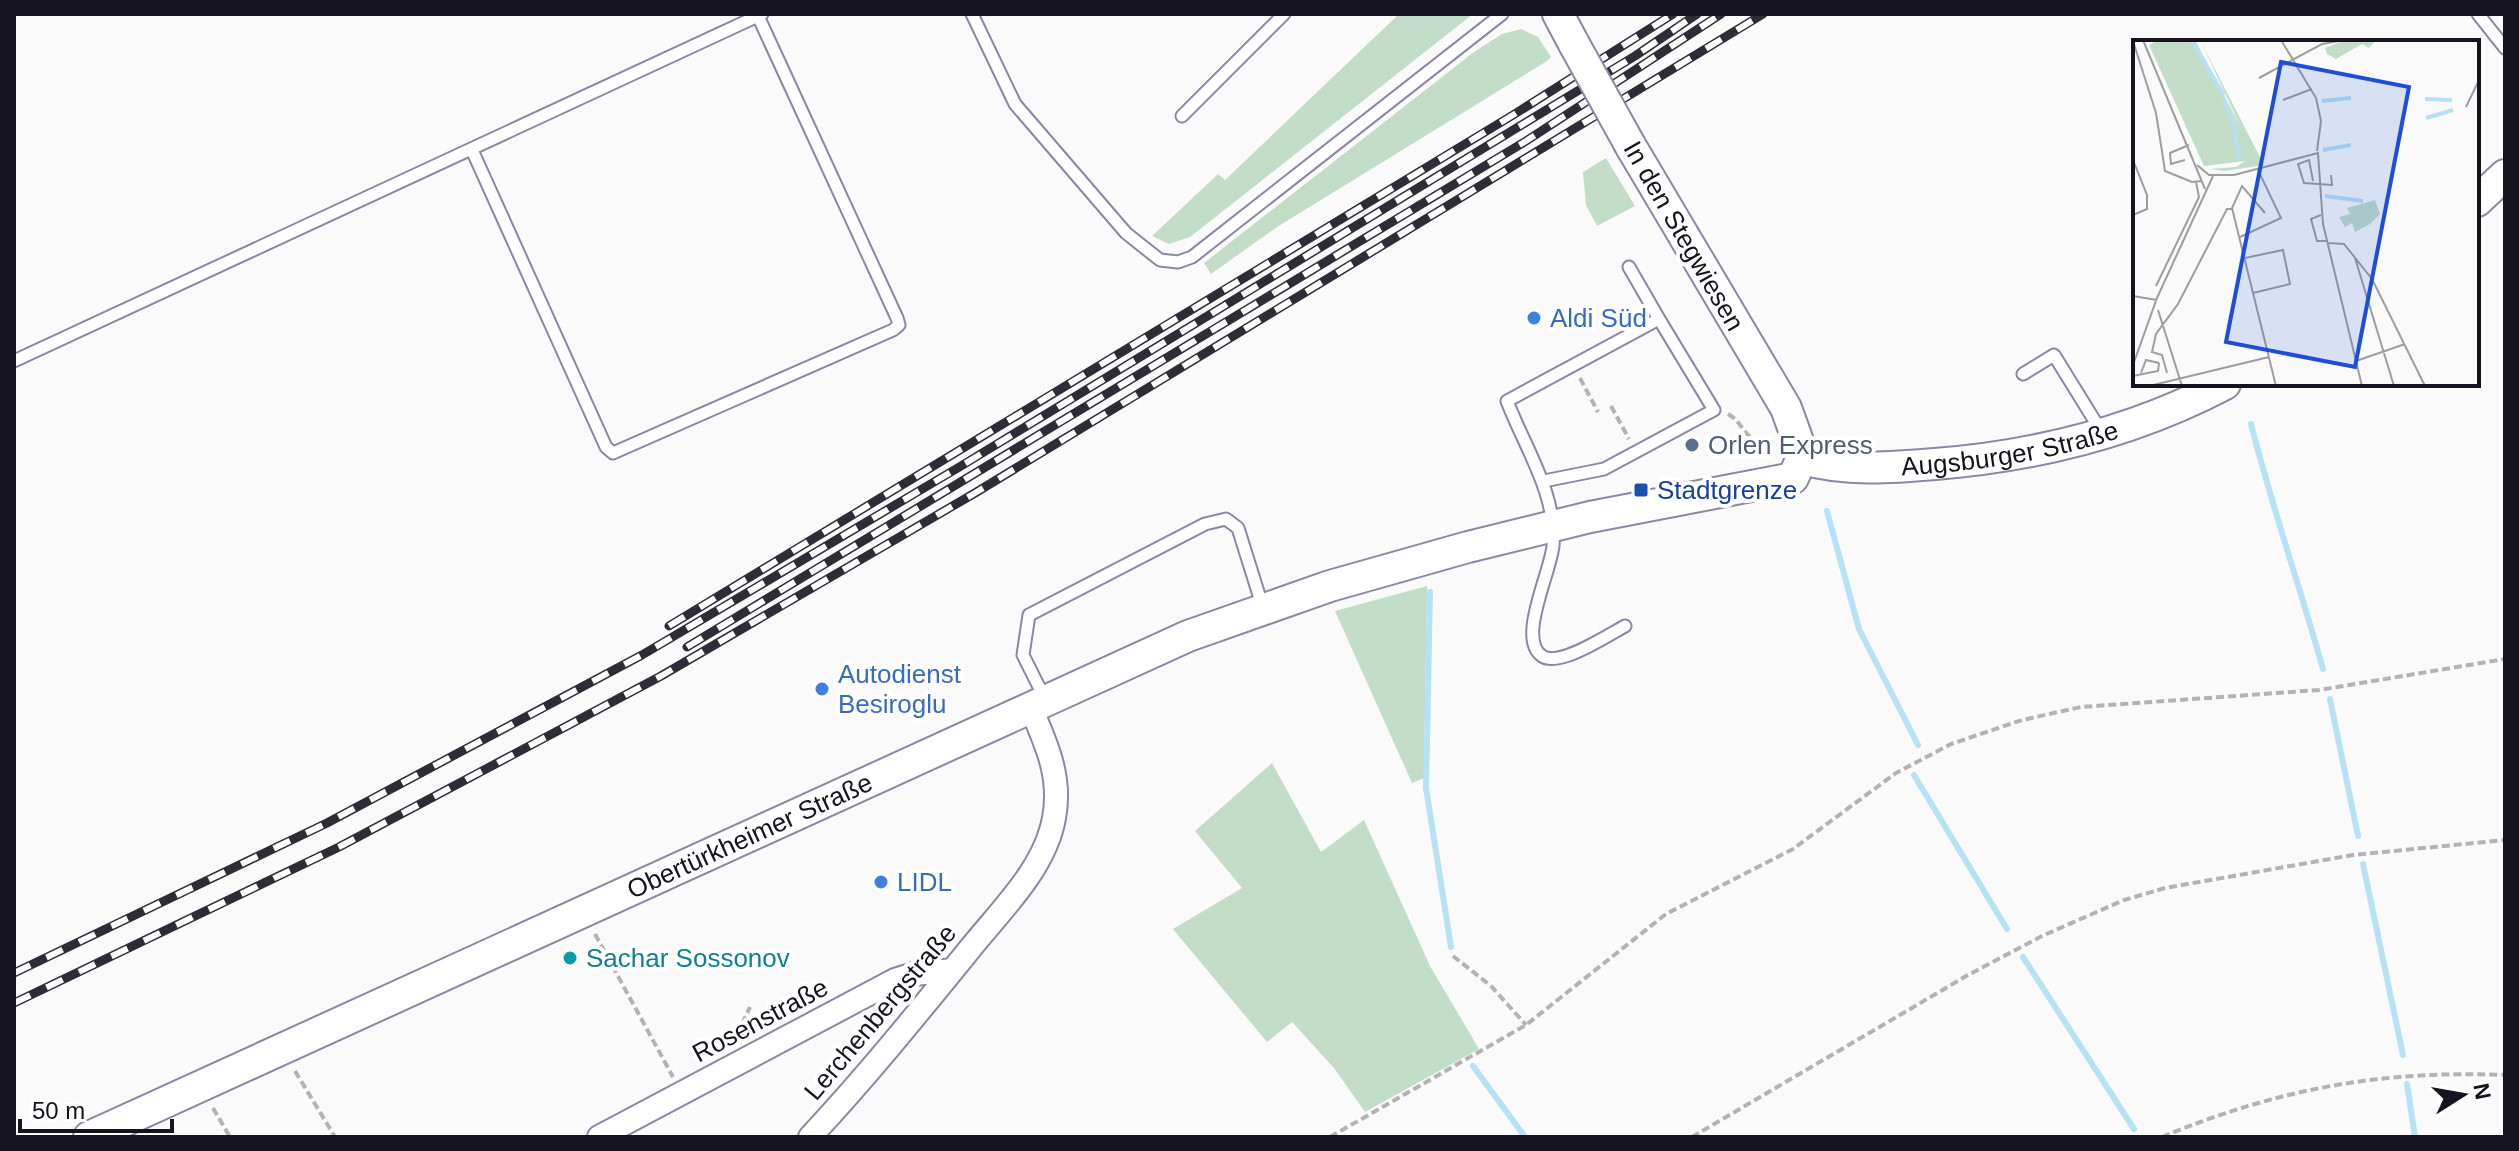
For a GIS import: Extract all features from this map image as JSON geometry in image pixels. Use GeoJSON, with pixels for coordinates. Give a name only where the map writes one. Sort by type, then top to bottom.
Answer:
{"type":"FeatureCollection","features":[{"type":"Feature","properties":{"kind":"main road","name":"In den Stegwiesen"},"geometry":{"type":"LineString","coordinates":[[1558,14],[1630,145],[1779,396],[1800,447]]}},
{"type":"Feature","properties":{"kind":"main road"},"geometry":{"type":"LineString","coordinates":[[2479,199],[2505,175]]}},
{"type":"Feature","properties":{"kind":"main road","name":"Augsburger Straße"},"geometry":{"type":"LineString","coordinates":[[1800,447],[1846,469],[1952,463],[2018,455],[2103,435],[2182,407],[2221,386]]}},
{"type":"Feature","properties":{"kind":"main road"},"geometry":{"type":"LineString","coordinates":[[1553,526],[1789,481],[1796,475],[1800,447]]}},
{"type":"Feature","properties":{"kind":"main road","name":"Obertürkheimer Straße"},"geometry":{"type":"LineString","coordinates":[[89,1137],[1158,648],[1263,608],[1553,526]]}},
{"type":"Feature","properties":{"kind":"street","name":"Lerchenbergstraße"},"geometry":{"type":"LineString","coordinates":[[810,1137],[953,970],[1039,860],[1052,827],[1056,778],[1037,702]]}},
{"type":"Feature","properties":{"kind":"street","name":"Rosenstraße"},"geometry":{"type":"LineString","coordinates":[[599,1137],[902,977],[953,970]]}},
{"type":"Feature","properties":{"kind":"lane"},"geometry":{"type":"LineString","coordinates":[[972,14],[1020,109],[1136,243],[1160,260],[1178,262],[1189,259],[1248,214],[1502,14]]}},
{"type":"Feature","properties":{"kind":"lane"},"geometry":{"type":"LineString","coordinates":[[1182,116],[1284,14]]}},
{"type":"Feature","properties":{"kind":"lane"},"geometry":{"type":"LineString","coordinates":[[2478,14],[2505,48]]}},
{"type":"Feature","properties":{"kind":"lane"},"geometry":{"type":"LineString","coordinates":[[14,361],[760,15],[899,325],[613,453],[606,447],[567,364],[472,150]]}},
{"type":"Feature","properties":{"kind":"lane"},"geometry":{"type":"LineString","coordinates":[[1544,481],[1600,470],[1714,410],[1629,267]]}},
{"type":"Feature","properties":{"kind":"lane"},"geometry":{"type":"LineString","coordinates":[[1625,626],[1560,659],[1547,659],[1536,651],[1531,627],[1546,583],[1553,526],[1544,481],[1526,450],[1507,401],[1659,319]]}},
{"type":"Feature","properties":{"kind":"lane"},"geometry":{"type":"LineString","coordinates":[[2023,374],[2054,355],[2103,435]]}},
{"type":"Feature","properties":{"kind":"lane"},"geometry":{"type":"LineString","coordinates":[[1037,702],[1023,655],[1026,622],[1032,612],[1212,522],[1230,520],[1238,528],[1263,608]]}},
{"type":"Feature","properties":{"kind":"path"},"geometry":{"type":"LineString","coordinates":[[1573,366],[1598,412]]}},
{"type":"Feature","properties":{"kind":"path"},"geometry":{"type":"LineString","coordinates":[[1611,406],[1635,452]]}},
{"type":"Feature","properties":{"kind":"path"},"geometry":{"type":"LineString","coordinates":[[1714,410],[1733,416],[1746,438],[1765,446],[1800,447]]}},
{"type":"Feature","properties":{"kind":"path"},"geometry":{"type":"LineString","coordinates":[[1330,1137],[1526,1025],[1560,1002],[1655,921],[1793,849],[1896,773],[1967,738],[2022,720],[2091,705],[2319,690],[2505,659]]}},
{"type":"Feature","properties":{"kind":"path"},"geometry":{"type":"LineString","coordinates":[[1692,1137],[1979,969],[2042,936],[2124,900],[2165,888],[2353,855],[2505,840]]}},
{"type":"Feature","properties":{"kind":"path"},"geometry":{"type":"LineString","coordinates":[[583,911],[682,1093]]}},
{"type":"Feature","properties":{"kind":"path"},"geometry":{"type":"LineString","coordinates":[[1453,956],[1491,986],[1526,1025]]}},
{"type":"Feature","properties":{"kind":"path"},"geometry":{"type":"LineString","coordinates":[[750,1007],[742,1024],[758,1053]]}},
{"type":"Feature","properties":{"kind":"path"},"geometry":{"type":"LineString","coordinates":[[284,1048],[335,1137]]}},
{"type":"Feature","properties":{"kind":"path"},"geometry":{"type":"LineString","coordinates":[[2162,1137],[2246,1105],[2318,1086],[2407,1075],[2505,1075]]}},
{"type":"Feature","properties":{"kind":"path"},"geometry":{"type":"LineString","coordinates":[[202,1085],[230,1137]]}},
{"type":"Feature","properties":{"kind":"green space"},"geometry":{"type":"Polygon","coordinates":[[[1399,14],[1473,14],[1190,237],[1169,244],[1152,236],[1218,174],[1225,180],[1399,14]]]}},
{"type":"Feature","properties":{"kind":"green space"},"geometry":{"type":"Polygon","coordinates":[[[1521,29],[1538,37],[1551,57],[1547,61],[1277,227],[1211,274],[1204,263],[1474,52],[1502,34],[1521,29]]]}},
{"type":"Feature","properties":{"kind":"green space"},"geometry":{"type":"Polygon","coordinates":[[[1606,158],[1635,206],[1597,226],[1586,205],[1583,172],[1606,158]]]}},
{"type":"Feature","properties":{"kind":"green space"},"geometry":{"type":"Polygon","coordinates":[[[1427,586],[1424,778],[1412,783],[1335,611],[1427,586]]]}},
{"type":"Feature","properties":{"kind":"green space"},"geometry":{"type":"Polygon","coordinates":[[[1272,763],[1321,852],[1364,820],[1430,966],[1479,1049],[1365,1112],[1334,1068],[1292,1022],[1267,1042],[1173,929],[1242,888],[1195,831],[1272,763]]]}},
{"type":"Feature","properties":{"kind":"waterway"},"geometry":{"type":"LineString","coordinates":[[2251,424],[2323,669]]}},
{"type":"Feature","properties":{"kind":"waterway"},"geometry":{"type":"LineString","coordinates":[[1827,511],[1859,629],[1918,745]]}},
{"type":"Feature","properties":{"kind":"waterway"},"geometry":{"type":"LineString","coordinates":[[1430,592],[1426,788],[1451,947]]}},
{"type":"Feature","properties":{"kind":"waterway"},"geometry":{"type":"LineString","coordinates":[[2330,699],[2358,836]]}},
{"type":"Feature","properties":{"kind":"waterway"},"geometry":{"type":"LineString","coordinates":[[1914,775],[2007,929]]}},
{"type":"Feature","properties":{"kind":"waterway"},"geometry":{"type":"LineString","coordinates":[[2363,864],[2403,1055]]}},
{"type":"Feature","properties":{"kind":"waterway"},"geometry":{"type":"LineString","coordinates":[[2023,957],[2134,1129]]}},
{"type":"Feature","properties":{"kind":"waterway"},"geometry":{"type":"LineString","coordinates":[[1473,1066],[1525,1137]]}},
{"type":"Feature","properties":{"kind":"waterway"},"geometry":{"type":"LineString","coordinates":[[2407,1084],[2415,1137]]}},
{"type":"Feature","properties":{"kind":"railway"},"geometry":{"type":"LineString","coordinates":[[669,626],[1513,115],[1673,14]]}},
{"type":"Feature","properties":{"kind":"railway"},"geometry":{"type":"LineString","coordinates":[[14,973],[327,823],[642,655],[961,466],[1635,56],[1697,14]]}},
{"type":"Feature","properties":{"kind":"railway"},"geometry":{"type":"LineString","coordinates":[[687,647],[1526,141],[1721,14]]}},
{"type":"Feature","properties":{"kind":"railway"},"geometry":{"type":"LineString","coordinates":[[14,1003],[339,847],[661,676],[975,493],[1763,14]]}},
{"type":"Feature","properties":{"kind":"place","name":"Aldi Süd"},"geometry":{"type":"Point","coordinates":[1534,318]}},
{"type":"Feature","properties":{"kind":"place","name":"Orlen Express"},"geometry":{"type":"Point","coordinates":[1692,445]}},
{"type":"Feature","properties":{"kind":"place","name":"Stadtgrenze"},"geometry":{"type":"Point","coordinates":[1641,490]}},
{"type":"Feature","properties":{"kind":"place","name":"Autodienst Besiroglu"},"geometry":{"type":"Point","coordinates":[822,689]}},
{"type":"Feature","properties":{"kind":"place","name":"LIDL"},"geometry":{"type":"Point","coordinates":[881,882]}},
{"type":"Feature","properties":{"kind":"place","name":"Sachar Sossonov"},"geometry":{"type":"Point","coordinates":[570,958]}}]}
